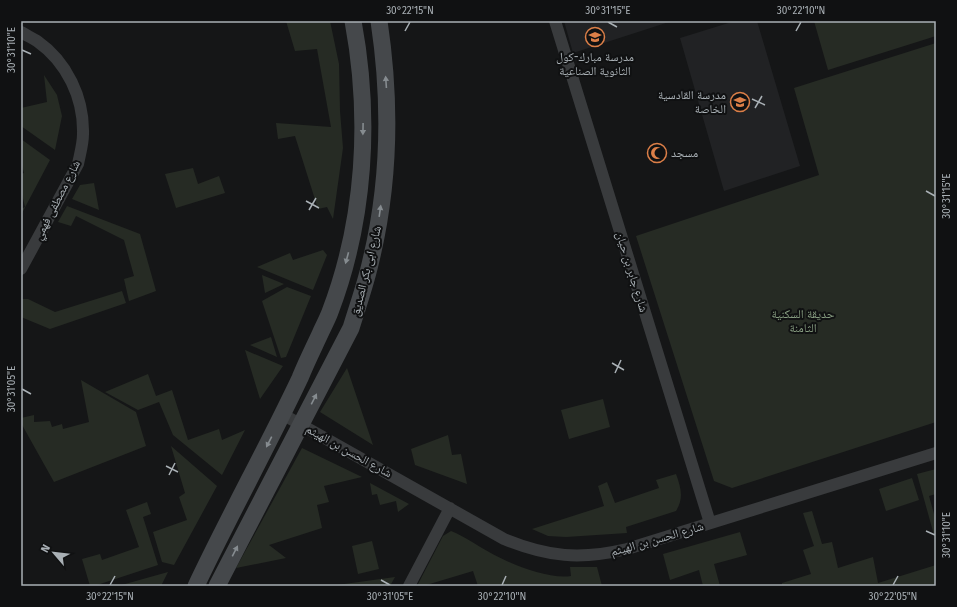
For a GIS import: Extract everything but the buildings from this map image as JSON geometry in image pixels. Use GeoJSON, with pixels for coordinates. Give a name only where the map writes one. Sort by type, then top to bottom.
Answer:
{"type":"FeatureCollection","features":[{"type":"Feature","properties":{"kind":"main road","name":"شارع ابى بكر الصديق"},"geometry":{"type":"LineString","coordinates":[[196,586],[330,314],[349,252],[360,188],[364,124],[359,56],[353,21]]}},
{"type":"Feature","properties":{"kind":"main road","name":"شارع ابى بكر الصديق"},"geometry":{"type":"LineString","coordinates":[[217,586],[351,328],[368,274],[378,226],[386,156],[386,82],[379,21]]}},
{"type":"Feature","properties":{"kind":"street","name":"شارع جابر بن حيان"},"geometry":{"type":"LineString","coordinates":[[555,21],[710,523]]}},
{"type":"Feature","properties":{"kind":"street","name":"شارع مصطفى فهمي"},"geometry":{"type":"LineString","coordinates":[[21,32],[37,41],[47,49],[71,81],[80,107],[83,134],[82,148],[78,164],[21,269]]}},
{"type":"Feature","properties":{"kind":"street","name":"شارع الحسن بن الهيثم"},"geometry":{"type":"LineString","coordinates":[[282,414],[504,539],[537,551],[572,556],[591,556],[627,549],[936,453]]}},
{"type":"Feature","properties":{"kind":"street"},"geometry":{"type":"LineString","coordinates":[[409,586],[450,508]]}},
{"type":"Feature","properties":{"kind":"shaded area","name":"مدرسة مبارك-كول الثانوية الصناعية"},"geometry":{"type":"Polygon","coordinates":[[[564,21],[672,21],[573,53],[564,21]]]}},
{"type":"Feature","properties":{"kind":"shaded area","name":"مدرسة القادسية الخاصة"},"geometry":{"type":"Polygon","coordinates":[[[735,21],[757,21],[800,166],[724,191],[680,38],[735,21]]]}},
{"type":"Feature","properties":{"kind":"green space"},"geometry":{"type":"Polygon","coordinates":[[[286,21],[330,21],[339,64],[340,111],[343,148],[333,219],[327,207],[318,209],[295,136],[278,139],[276,123],[331,127],[317,49],[295,51],[286,21]]]}},
{"type":"Feature","properties":{"kind":"green space"},"geometry":{"type":"Polygon","coordinates":[[[814,21],[936,21],[936,36],[828,70],[814,21]]]}},
{"type":"Feature","properties":{"kind":"green space","name":"حديقة السكنية الثامنة"},"geometry":{"type":"Polygon","coordinates":[[[936,43],[936,422],[732,488],[714,481],[636,236],[819,175],[794,88],[936,43]]]}},
{"type":"Feature","properties":{"kind":"green space"},"geometry":{"type":"Polygon","coordinates":[[[44,75],[57,95],[62,116],[55,150],[21,126],[21,108],[47,102],[44,75]]]}},
{"type":"Feature","properties":{"kind":"green space"},"geometry":{"type":"Polygon","coordinates":[[[21,139],[50,160],[21,215],[21,209],[25,207],[21,190],[21,174],[24,173],[21,162],[21,139]]]}},
{"type":"Feature","properties":{"kind":"green space"},"geometry":{"type":"Polygon","coordinates":[[[193,168],[198,184],[219,176],[225,193],[176,208],[165,174],[193,168]]]}},
{"type":"Feature","properties":{"kind":"green space"},"geometry":{"type":"Polygon","coordinates":[[[94,183],[99,210],[72,199],[80,185],[94,183]]]}},
{"type":"Feature","properties":{"kind":"green space"},"geometry":{"type":"Polygon","coordinates":[[[67,206],[140,234],[156,291],[129,301],[124,279],[134,276],[124,240],[76,216],[71,226],[58,222],[67,206]]]}},
{"type":"Feature","properties":{"kind":"green space"},"geometry":{"type":"Polygon","coordinates":[[[323,250],[327,255],[313,290],[257,267],[290,253],[293,260],[323,250]]]}},
{"type":"Feature","properties":{"kind":"green space"},"geometry":{"type":"Polygon","coordinates":[[[262,275],[284,284],[265,293],[262,275]]]}},
{"type":"Feature","properties":{"kind":"green space"},"geometry":{"type":"Polygon","coordinates":[[[287,287],[311,296],[286,357],[281,358],[262,301],[287,287]]]}},
{"type":"Feature","properties":{"kind":"green space"},"geometry":{"type":"Polygon","coordinates":[[[122,291],[126,303],[50,329],[21,317],[22,299],[28,299],[55,312],[122,291]]]}},
{"type":"Feature","properties":{"kind":"green space"},"geometry":{"type":"Polygon","coordinates":[[[271,337],[277,357],[250,345],[271,337]]]}},
{"type":"Feature","properties":{"kind":"green space"},"geometry":{"type":"Polygon","coordinates":[[[245,350],[283,366],[260,399],[245,350]]]}},
{"type":"Feature","properties":{"kind":"green space"},"geometry":{"type":"Polygon","coordinates":[[[347,368],[373,445],[320,412],[347,368]]]}},
{"type":"Feature","properties":{"kind":"green space"},"geometry":{"type":"Polygon","coordinates":[[[148,374],[156,396],[172,390],[188,440],[219,429],[222,440],[245,430],[222,475],[173,435],[159,402],[138,410],[105,392],[148,374]]]}},
{"type":"Feature","properties":{"kind":"green space"},"geometry":{"type":"Polygon","coordinates":[[[81,380],[136,412],[146,446],[54,482],[21,423],[21,418],[34,415],[34,422],[50,421],[52,427],[62,424],[63,429],[89,422],[81,380]]]}},
{"type":"Feature","properties":{"kind":"green space"},"geometry":{"type":"Polygon","coordinates":[[[603,399],[610,427],[569,439],[561,410],[603,399]]]}},
{"type":"Feature","properties":{"kind":"green space"},"geometry":{"type":"Polygon","coordinates":[[[448,435],[452,455],[461,454],[467,484],[415,465],[411,449],[448,435]]]}},
{"type":"Feature","properties":{"kind":"green space"},"geometry":{"type":"Polygon","coordinates":[[[171,446],[217,486],[174,565],[162,562],[153,532],[187,520],[179,497],[185,493],[171,446]]]}},
{"type":"Feature","properties":{"kind":"green space"},"geometry":{"type":"Polygon","coordinates":[[[302,448],[362,477],[324,486],[329,502],[317,505],[322,528],[269,545],[286,558],[236,568],[302,448]]]}},
{"type":"Feature","properties":{"kind":"green space"},"geometry":{"type":"Polygon","coordinates":[[[936,469],[936,494],[929,496],[936,521],[936,534],[934,535],[917,474],[936,469]]]}},
{"type":"Feature","properties":{"kind":"green space"},"geometry":{"type":"Polygon","coordinates":[[[676,474],[681,497],[676,511],[626,527],[627,533],[566,537],[548,536],[532,529],[604,506],[598,486],[607,482],[615,503],[659,488],[656,480],[676,474]]]}},
{"type":"Feature","properties":{"kind":"green space"},"geometry":{"type":"Polygon","coordinates":[[[912,478],[919,500],[886,511],[879,489],[912,478]]]}},
{"type":"Feature","properties":{"kind":"green space"},"geometry":{"type":"Polygon","coordinates":[[[370,483],[409,504],[398,512],[396,501],[380,505],[377,494],[372,495],[370,483]]]}},
{"type":"Feature","properties":{"kind":"green space"},"geometry":{"type":"Polygon","coordinates":[[[147,502],[151,514],[143,517],[158,565],[90,586],[82,559],[100,554],[102,560],[139,547],[126,510],[147,502]]]}},
{"type":"Feature","properties":{"kind":"green space"},"geometry":{"type":"Polygon","coordinates":[[[812,511],[822,544],[832,542],[838,568],[873,557],[878,583],[936,565],[936,586],[782,586],[782,583],[811,574],[803,550],[814,546],[803,513],[812,511]]]}},
{"type":"Feature","properties":{"kind":"green space"},"geometry":{"type":"Polygon","coordinates":[[[451,531],[507,561],[540,573],[562,577],[571,576],[570,567],[597,567],[602,586],[478,586],[473,571],[423,586],[417,586],[443,536],[451,531]]]}},
{"type":"Feature","properties":{"kind":"green space"},"geometry":{"type":"Polygon","coordinates":[[[740,532],[747,555],[714,564],[720,586],[703,586],[699,570],[670,580],[663,554],[740,532]]]}},
{"type":"Feature","properties":{"kind":"green space"},"geometry":{"type":"Polygon","coordinates":[[[372,541],[379,569],[358,574],[352,546],[372,541]]]}},
{"type":"Feature","properties":{"kind":"green space"},"geometry":{"type":"Polygon","coordinates":[[[168,572],[161,586],[118,586],[168,572]]]}},
{"type":"Feature","properties":{"kind":"green space"},"geometry":{"type":"Polygon","coordinates":[[[395,577],[390,586],[337,585],[395,577]]]}},
{"type":"Feature","properties":{"kind":"place","name":"مدرسة مبارك-كول الثانوية الصناعية"},"geometry":{"type":"Point","coordinates":[595,37]}},
{"type":"Feature","properties":{"kind":"place","name":"مدرسة القادسية الخاصة"},"geometry":{"type":"Point","coordinates":[740,102]}},
{"type":"Feature","properties":{"kind":"place","name":"مسجد"},"geometry":{"type":"Point","coordinates":[657,153]}}]}
